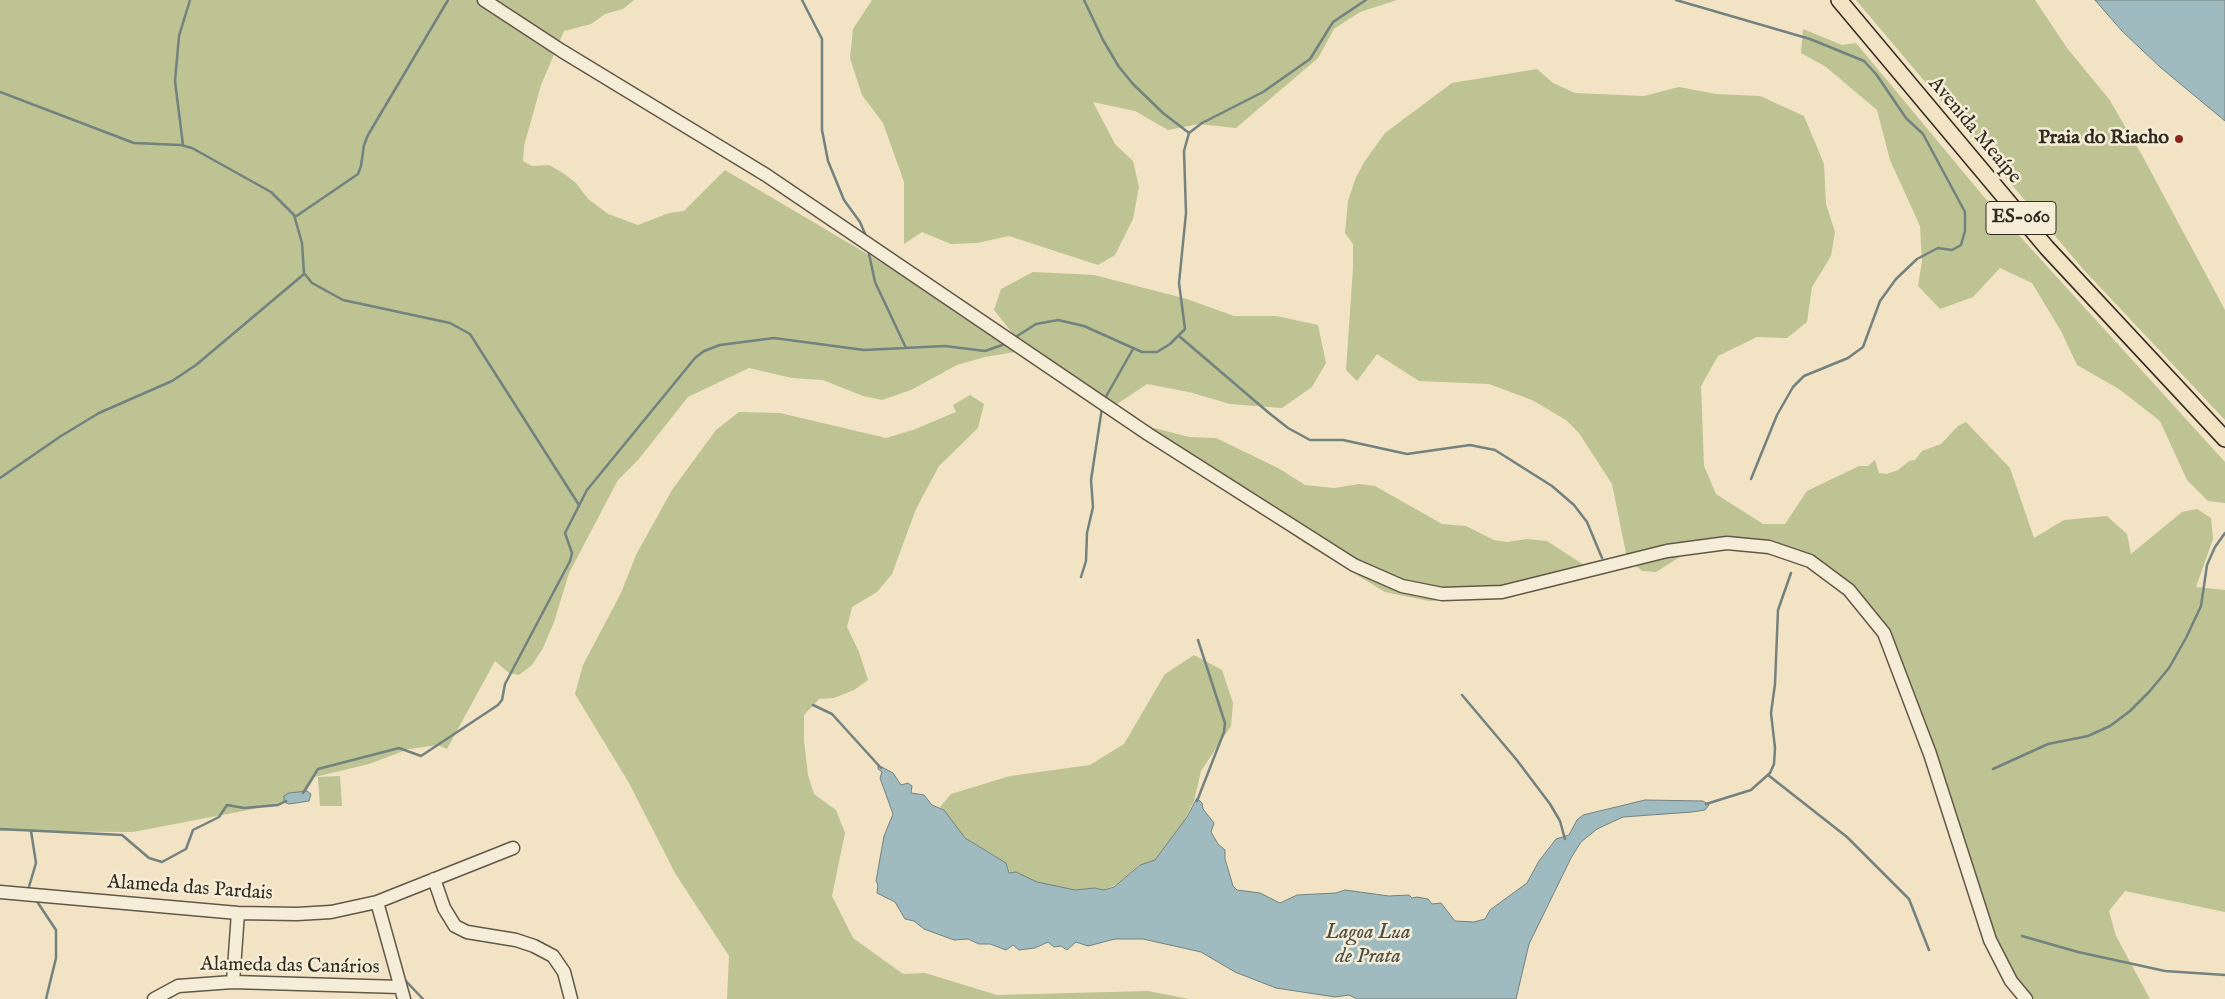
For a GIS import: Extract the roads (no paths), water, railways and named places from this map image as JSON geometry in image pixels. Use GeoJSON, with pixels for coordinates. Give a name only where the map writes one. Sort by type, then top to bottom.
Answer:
{"type":"FeatureCollection","features":[{"type":"Feature","properties":{"kind":"main road","name":"Avenida Meaípe"},"geometry":{"type":"LineString","coordinates":[[1839,0],[2048,248],[2225,439]]}},
{"type":"Feature","properties":{"kind":"street"},"geometry":{"type":"LineString","coordinates":[[484,0],[570,56],[766,175],[1164,444],[1354,565],[1402,586],[1442,594],[1502,592],[1667,552],[1727,543],[1769,547],[1810,561],[1849,590],[1884,633],[1930,754],[1990,940],[2011,981],[2026,999]]}},
{"type":"Feature","properties":{"kind":"street","name":"Alameda das Pardais"},"geometry":{"type":"LineString","coordinates":[[0,892],[238,913],[297,914],[331,912],[377,902],[513,848]]}},
{"type":"Feature","properties":{"kind":"street"},"geometry":{"type":"LineString","coordinates":[[434,879],[444,908],[455,926],[467,932],[516,940],[534,946],[553,956],[564,972],[571,999]]}},
{"type":"Feature","properties":{"kind":"street"},"geometry":{"type":"LineString","coordinates":[[377,902],[402,993]]}},
{"type":"Feature","properties":{"kind":"street"},"geometry":{"type":"LineString","coordinates":[[232,982],[238,913]]}},
{"type":"Feature","properties":{"kind":"street","name":"Alameda das Canários"},"geometry":{"type":"LineString","coordinates":[[154,999],[178,986],[232,982],[402,993]]}},
{"type":"Feature","properties":{"kind":"water"},"geometry":{"type":"Polygon","coordinates":[[[2095,0],[2225,0],[2225,121],[2160,67],[2122,31],[2095,0]]]}},
{"type":"Feature","properties":{"kind":"water","name":"Lagoa Lua de Prata"},"geometry":{"type":"Polygon","coordinates":[[[878,765],[893,773],[901,785],[908,783],[912,786],[911,793],[924,795],[932,805],[944,810],[965,838],[1006,863],[1009,873],[1016,872],[1037,882],[1075,890],[1094,888],[1104,890],[1114,887],[1140,865],[1155,860],[1187,817],[1197,798],[1214,823],[1211,832],[1218,844],[1225,850],[1225,859],[1233,886],[1237,890],[1260,893],[1280,903],[1297,895],[1336,893],[1345,890],[1389,896],[1409,895],[1412,898],[1428,899],[1432,904],[1441,903],[1455,921],[1474,922],[1485,919],[1490,910],[1527,883],[1539,861],[1556,839],[1569,835],[1577,820],[1583,815],[1645,800],[1703,801],[1709,805],[1705,810],[1692,812],[1623,817],[1597,829],[1581,842],[1571,858],[1529,944],[1516,999],[1357,999],[1349,995],[1335,997],[1276,988],[1235,972],[1201,952],[1143,939],[1115,939],[1088,946],[1076,942],[1067,950],[1061,946],[1054,947],[1048,942],[1035,948],[1019,950],[1013,945],[1006,950],[990,944],[979,944],[968,939],[954,940],[924,929],[914,921],[905,919],[895,902],[877,893],[878,885],[876,881],[884,836],[893,814],[880,778],[882,772],[878,769],[878,765]]]}},
{"type":"Feature","properties":{"kind":"water"},"geometry":{"type":"Polygon","coordinates":[[[307,791],[311,794],[309,801],[289,804],[284,802],[284,796],[289,793],[307,791]]]}},
{"type":"Feature","properties":{"kind":"waterway"},"geometry":{"type":"LineString","coordinates":[[183,145],[175,81],[179,36],[190,0]]}},
{"type":"Feature","properties":{"kind":"waterway"},"geometry":{"type":"LineString","coordinates":[[295,217],[358,174],[368,135],[448,0]]}},
{"type":"Feature","properties":{"kind":"waterway"},"geometry":{"type":"LineString","coordinates":[[802,0],[822,39],[822,130],[828,161],[844,200],[860,222],[866,236]]}},
{"type":"Feature","properties":{"kind":"waterway"},"geometry":{"type":"LineString","coordinates":[[1084,0],[1103,40],[1119,67],[1133,84],[1163,113],[1189,133]]}},
{"type":"Feature","properties":{"kind":"waterway"},"geometry":{"type":"LineString","coordinates":[[1014,338],[1036,324],[1058,320],[1084,326],[1142,352],[1157,352],[1170,344],[1185,329],[1179,283],[1186,213],[1184,151],[1189,133],[1202,123],[1263,92],[1310,59],[1333,22],[1366,0]]}},
{"type":"Feature","properties":{"kind":"waterway"},"geometry":{"type":"LineString","coordinates":[[1676,0],[1810,39],[1864,61],[1876,74],[1906,118],[1923,134],[1965,212],[1965,231],[1961,245],[1952,250],[1938,248],[1917,259],[1896,279],[1880,301],[1863,347],[1848,358],[1804,376],[1793,387],[1777,415],[1751,479]]}},
{"type":"Feature","properties":{"kind":"waterway"},"geometry":{"type":"LineString","coordinates":[[0,92],[134,143],[181,145],[192,148],[271,192],[294,215],[302,243],[304,273],[312,283],[343,300],[450,323],[470,334],[579,505]]}},
{"type":"Feature","properties":{"kind":"waterway"},"geometry":{"type":"LineString","coordinates":[[868,249],[875,282],[906,348]]}},
{"type":"Feature","properties":{"kind":"waterway"},"geometry":{"type":"LineString","coordinates":[[0,478],[61,436],[99,413],[172,381],[196,365],[304,274]]}},
{"type":"Feature","properties":{"kind":"waterway"},"geometry":{"type":"LineString","coordinates":[[1179,336],[1269,413],[1288,428],[1310,440],[1343,440],[1407,454],[1470,445],[1495,450],[1552,486],[1574,505],[1587,522],[1602,558]]}},
{"type":"Feature","properties":{"kind":"waterway"},"geometry":{"type":"LineString","coordinates":[[303,793],[318,769],[399,748],[421,756],[498,705],[502,700],[505,684],[570,561],[572,553],[565,533],[587,490],[695,358],[704,351],[720,345],[774,338],[864,350],[945,346],[985,351],[1005,344]]}},
{"type":"Feature","properties":{"kind":"waterway"},"geometry":{"type":"LineString","coordinates":[[1104,400],[1133,349]]}},
{"type":"Feature","properties":{"kind":"waterway"},"geometry":{"type":"LineString","coordinates":[[1081,577],[1086,561],[1087,533],[1093,507],[1091,480],[1102,408]]}},
{"type":"Feature","properties":{"kind":"waterway"},"geometry":{"type":"LineString","coordinates":[[1993,769],[2048,744],[2088,736],[2110,726],[2130,711],[2149,692],[2169,668],[2186,638],[2201,606],[2207,565],[2215,547],[2225,533]]}},
{"type":"Feature","properties":{"kind":"waterway"},"geometry":{"type":"LineString","coordinates":[[1706,804],[1751,790],[1770,773],[1774,764],[1775,748],[1771,713],[1775,684],[1778,610],[1791,573]]}},
{"type":"Feature","properties":{"kind":"waterway"},"geometry":{"type":"LineString","coordinates":[[1197,801],[1224,732],[1225,723],[1198,640]]}},
{"type":"Feature","properties":{"kind":"waterway"},"geometry":{"type":"LineString","coordinates":[[1462,695],[1516,759],[1550,804],[1560,821],[1565,839]]}},
{"type":"Feature","properties":{"kind":"waterway"},"geometry":{"type":"LineString","coordinates":[[813,705],[832,714],[881,768]]}},
{"type":"Feature","properties":{"kind":"waterway"},"geometry":{"type":"LineString","coordinates":[[1768,775],[1847,837],[1909,899],[1929,950]]}},
{"type":"Feature","properties":{"kind":"waterway"},"geometry":{"type":"LineString","coordinates":[[0,829],[122,835],[149,858],[162,862],[186,849],[193,830],[219,817],[227,805],[244,808],[278,805],[286,801]]}},
{"type":"Feature","properties":{"kind":"waterway"},"geometry":{"type":"LineString","coordinates":[[28,890],[36,863],[31,831]]}},
{"type":"Feature","properties":{"kind":"waterway"},"geometry":{"type":"LineString","coordinates":[[36,900],[56,930],[56,958],[46,999]]}},
{"type":"Feature","properties":{"kind":"waterway"},"geometry":{"type":"LineString","coordinates":[[2022,936],[2078,952],[2165,971],[2225,975]]}},
{"type":"Feature","properties":{"kind":"waterway"},"geometry":{"type":"LineString","coordinates":[[403,978],[423,999]]}},
{"type":"Feature","properties":{"kind":"place","name":"Praia do Riacho"},"geometry":{"type":"Point","coordinates":[2179,139]}}]}
